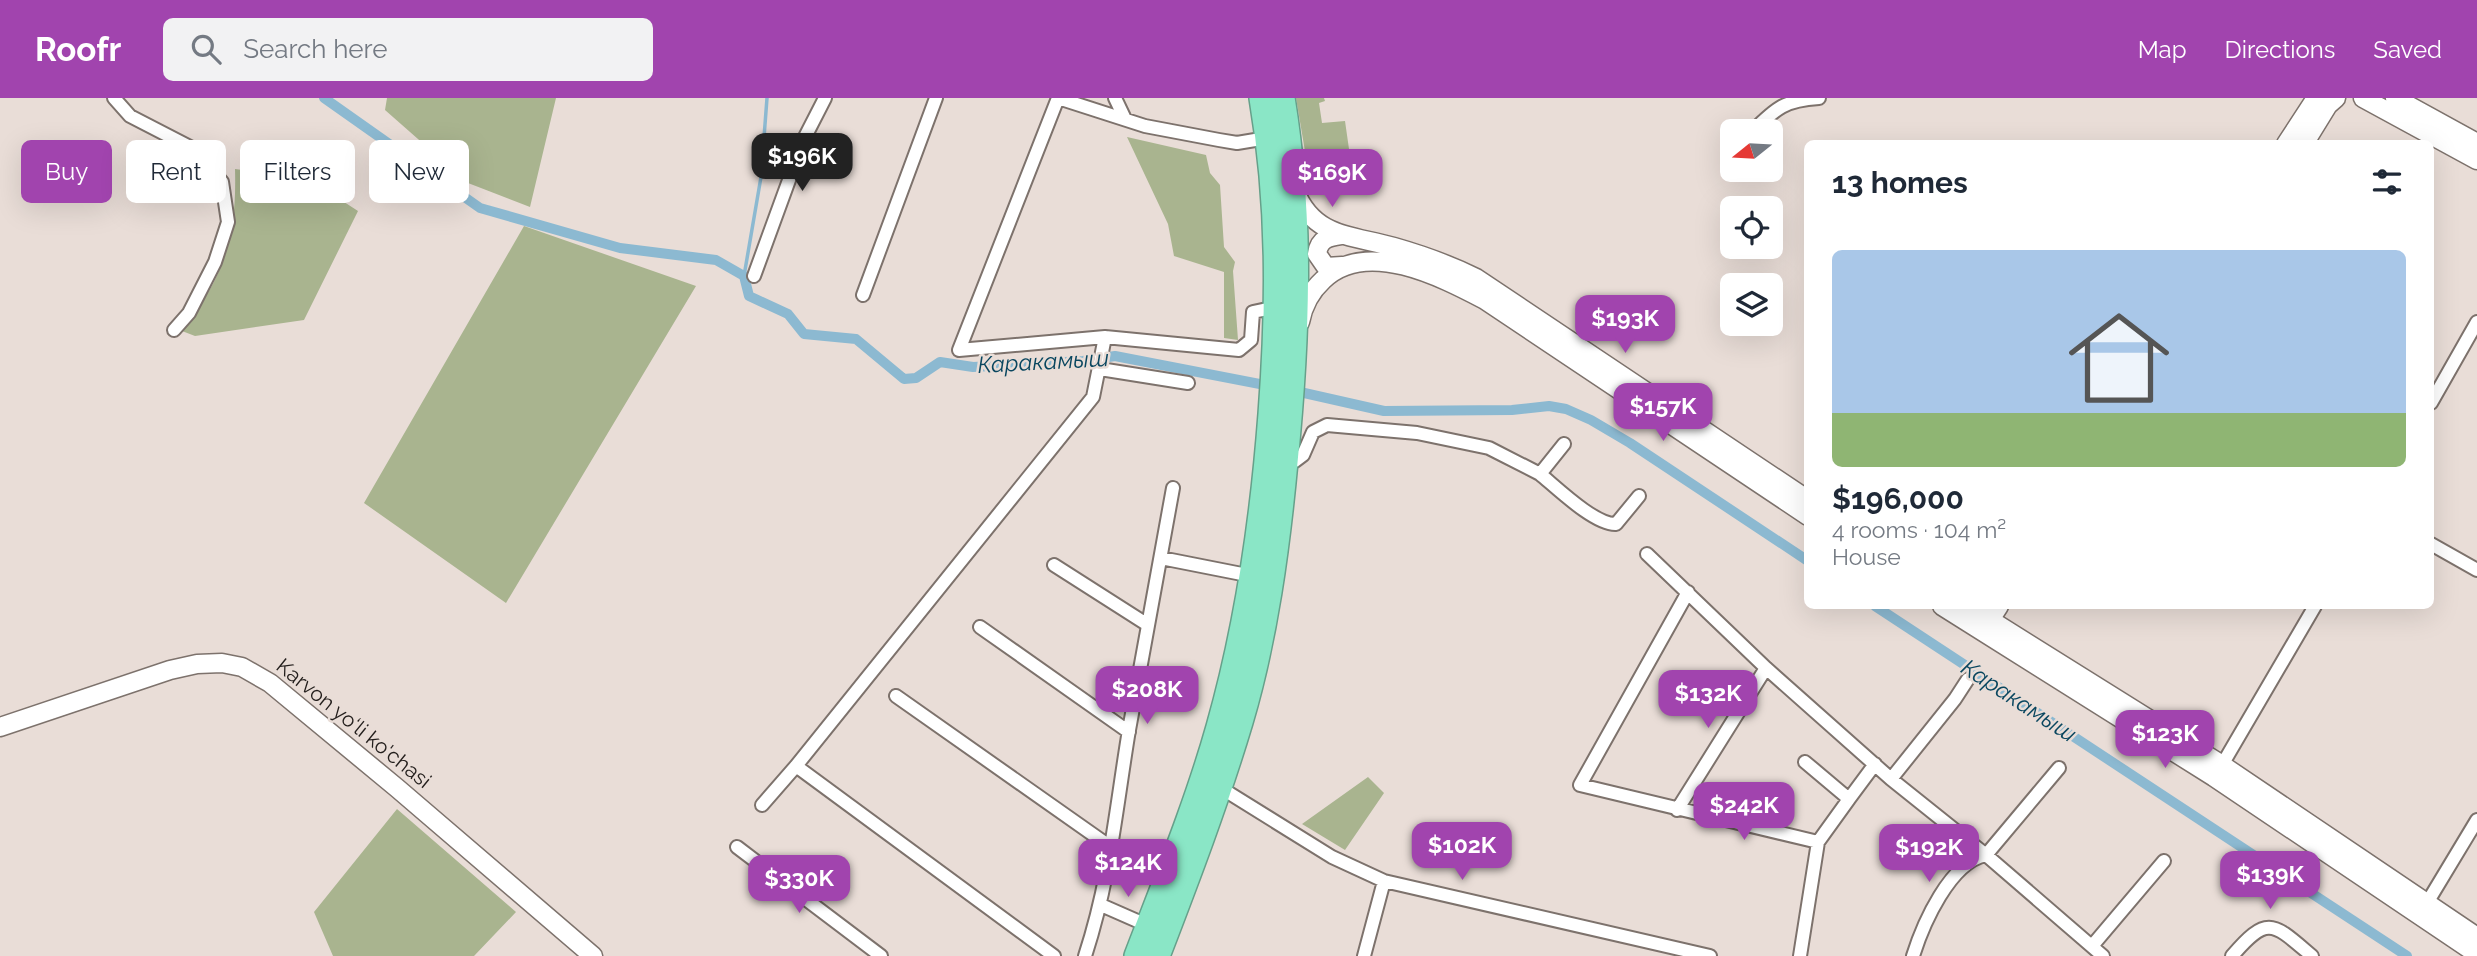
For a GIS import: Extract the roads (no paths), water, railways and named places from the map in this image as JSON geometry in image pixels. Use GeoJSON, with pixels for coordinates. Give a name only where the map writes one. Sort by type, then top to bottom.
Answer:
{"type":"FeatureCollection","features":[{"type":"Feature","properties":{"kind":"highway"},"geometry":{"type":"LineString","coordinates":[[1136,956],[1185,828],[1228,692],[1252,576],[1281,404],[1284,362],[1277,307],[1276,222],[1268,138],[1261,98]]}},
{"type":"Feature","properties":{"kind":"highway"},"geometry":{"type":"LineString","coordinates":[[1283,98],[1294,188],[1298,263],[1296,339],[1284,362]]}},
{"type":"Feature","properties":{"kind":"highway"},"geometry":{"type":"LineString","coordinates":[[1158,956],[1205,836],[1242,720],[1262,628],[1279,528],[1286,462],[1281,404]]}},
{"type":"Feature","properties":{"kind":"main road"},"geometry":{"type":"LineString","coordinates":[[2289,140],[2316,98]]}},
{"type":"Feature","properties":{"kind":"main road"},"geometry":{"type":"LineString","coordinates":[[2306,140],[2328,105],[2336,98]]}},
{"type":"Feature","properties":{"kind":"main road"},"geometry":{"type":"LineString","coordinates":[[2363,98],[2477,160],[2477,150]]}},
{"type":"Feature","properties":{"kind":"main road"},"geometry":{"type":"LineString","coordinates":[[2395,98],[2477,143]]}},
{"type":"Feature","properties":{"kind":"main road"},"geometry":{"type":"LineString","coordinates":[[1294,188],[1301,205],[1315,220],[1342,235],[1413,253],[1476,278],[1804,497]]}},
{"type":"Feature","properties":{"kind":"main road"},"geometry":{"type":"LineString","coordinates":[[1342,235],[1324,240],[1319,245],[1317,254],[1326,267],[1365,261],[1404,267],[1447,281],[1485,300],[1804,513]]}},
{"type":"Feature","properties":{"kind":"main road"},"geometry":{"type":"LineString","coordinates":[[1296,339],[1301,317],[1311,294],[1327,276],[1342,266]]}},
{"type":"Feature","properties":{"kind":"main road"},"geometry":{"type":"LineString","coordinates":[[1960,609],[1983,613],[2222,765],[2477,937]]}},
{"type":"Feature","properties":{"kind":"main road"},"geometry":{"type":"LineString","coordinates":[[1983,613],[2214,778],[2477,954]]}},
{"type":"Feature","properties":{"kind":"main road","name":"Karvon yo‘li ko'chasi"},"geometry":{"type":"LineString","coordinates":[[0,727],[184,666],[222,663],[248,669],[270,683],[369,764],[593,956]]}},
{"type":"Feature","properties":{"kind":"street"},"geometry":{"type":"LineString","coordinates":[[114,98],[130,116],[194,149],[222,182],[228,222],[215,262],[189,313],[174,330]]}},
{"type":"Feature","properties":{"kind":"street"},"geometry":{"type":"LineString","coordinates":[[754,276],[804,139],[825,98]]}},
{"type":"Feature","properties":{"kind":"street"},"geometry":{"type":"LineString","coordinates":[[863,295],[936,98]]}},
{"type":"Feature","properties":{"kind":"street"},"geometry":{"type":"LineString","coordinates":[[1268,138],[1237,143],[1145,126],[1058,98],[959,350],[1105,337],[1239,350],[1251,340],[1253,312],[1277,307]]}},
{"type":"Feature","properties":{"kind":"street"},"geometry":{"type":"LineString","coordinates":[[1115,98],[1125,119]]}},
{"type":"Feature","properties":{"kind":"street"},"geometry":{"type":"LineString","coordinates":[[1766,119],[1776,109],[1791,101],[1819,98]]}},
{"type":"Feature","properties":{"kind":"street"},"geometry":{"type":"LineString","coordinates":[[2434,398],[2477,322]]}},
{"type":"Feature","properties":{"kind":"street"},"geometry":{"type":"LineString","coordinates":[[762,805],[1093,397],[1105,337]]}},
{"type":"Feature","properties":{"kind":"street"},"geometry":{"type":"LineString","coordinates":[[1100,369],[1188,383]]}},
{"type":"Feature","properties":{"kind":"street"},"geometry":{"type":"LineString","coordinates":[[1286,462],[1295,461],[1303,455],[1313,432],[1326,425],[1417,433],[1489,448],[1540,474],[1589,513],[1610,524],[1616,524],[1639,496]]}},
{"type":"Feature","properties":{"kind":"street"},"geometry":{"type":"LineString","coordinates":[[1540,474],[1564,444]]}},
{"type":"Feature","properties":{"kind":"street"},"geometry":{"type":"LineString","coordinates":[[1085,956],[1101,905],[1112,848],[1129,732],[1173,488]]}},
{"type":"Feature","properties":{"kind":"street"},"geometry":{"type":"LineString","coordinates":[[2434,546],[2477,570]]}},
{"type":"Feature","properties":{"kind":"street"},"geometry":{"type":"LineString","coordinates":[[1647,554],[1766,668],[1891,779],[1986,855],[2103,956]]}},
{"type":"Feature","properties":{"kind":"street"},"geometry":{"type":"LineString","coordinates":[[1161,558],[1252,576]]}},
{"type":"Feature","properties":{"kind":"street"},"geometry":{"type":"LineString","coordinates":[[1054,565],[1148,625]]}},
{"type":"Feature","properties":{"kind":"street"},"geometry":{"type":"LineString","coordinates":[[1688,592],[1580,785],[1818,842]]}},
{"type":"Feature","properties":{"kind":"street"},"geometry":{"type":"LineString","coordinates":[[2222,765],[2313,609]]}},
{"type":"Feature","properties":{"kind":"street"},"geometry":{"type":"LineString","coordinates":[[980,627],[1129,732]]}},
{"type":"Feature","properties":{"kind":"street"},"geometry":{"type":"LineString","coordinates":[[1677,810],[1766,668]]}},
{"type":"Feature","properties":{"kind":"street"},"geometry":{"type":"LineString","coordinates":[[1891,779],[1968,679]]}},
{"type":"Feature","properties":{"kind":"street"},"geometry":{"type":"LineString","coordinates":[[896,696],[1112,848]]}},
{"type":"Feature","properties":{"kind":"street"},"geometry":{"type":"LineString","coordinates":[[1805,762],[1849,799]]}},
{"type":"Feature","properties":{"kind":"street"},"geometry":{"type":"LineString","coordinates":[[1801,956],[1818,842],[1875,764]]}},
{"type":"Feature","properties":{"kind":"street"},"geometry":{"type":"LineString","coordinates":[[796,766],[1054,956]]}},
{"type":"Feature","properties":{"kind":"street"},"geometry":{"type":"LineString","coordinates":[[1913,956],[1919,935],[1953,875],[1975,857],[1986,855],[2059,768]]}},
{"type":"Feature","properties":{"kind":"street"},"geometry":{"type":"LineString","coordinates":[[1221,788],[1332,857],[1384,881],[1710,956]]}},
{"type":"Feature","properties":{"kind":"street"},"geometry":{"type":"LineString","coordinates":[[2427,903],[2477,820]]}},
{"type":"Feature","properties":{"kind":"street"},"geometry":{"type":"LineString","coordinates":[[737,848],[881,956]]}},
{"type":"Feature","properties":{"kind":"street"},"geometry":{"type":"LineString","coordinates":[[2092,946],[2164,860]]}},
{"type":"Feature","properties":{"kind":"street"},"geometry":{"type":"LineString","coordinates":[[1364,956],[1384,881]]}},
{"type":"Feature","properties":{"kind":"street"},"geometry":{"type":"LineString","coordinates":[[1101,905],[1142,923]]}},
{"type":"Feature","properties":{"kind":"street"},"geometry":{"type":"LineString","coordinates":[[2232,956],[2250,935],[2265,928],[2284,932],[2312,956]]}},
{"type":"Feature","properties":{"kind":"waterway","name":"Каракамыш"},"geometry":{"type":"LineString","coordinates":[[324,98],[480,208],[620,248],[716,260],[744,276],[749,296],[788,314],[804,334],[856,339],[904,379],[916,378],[940,362],[973,367],[1083,361],[1115,356],[1275,387]]}},
{"type":"Feature","properties":{"kind":"waterway"},"geometry":{"type":"LineString","coordinates":[[744,276],[761,177],[767,98]]}},
{"type":"Feature","properties":{"kind":"waterway","name":"Каракамыш"},"geometry":{"type":"LineString","coordinates":[[1291,390],[1384,411],[1512,410],[1549,406],[1566,409],[1630,443],[1804,558]]}},
{"type":"Feature","properties":{"kind":"waterway","name":"Каракамыш"},"geometry":{"type":"LineString","coordinates":[[1880,609],[2407,956]]}}]}
